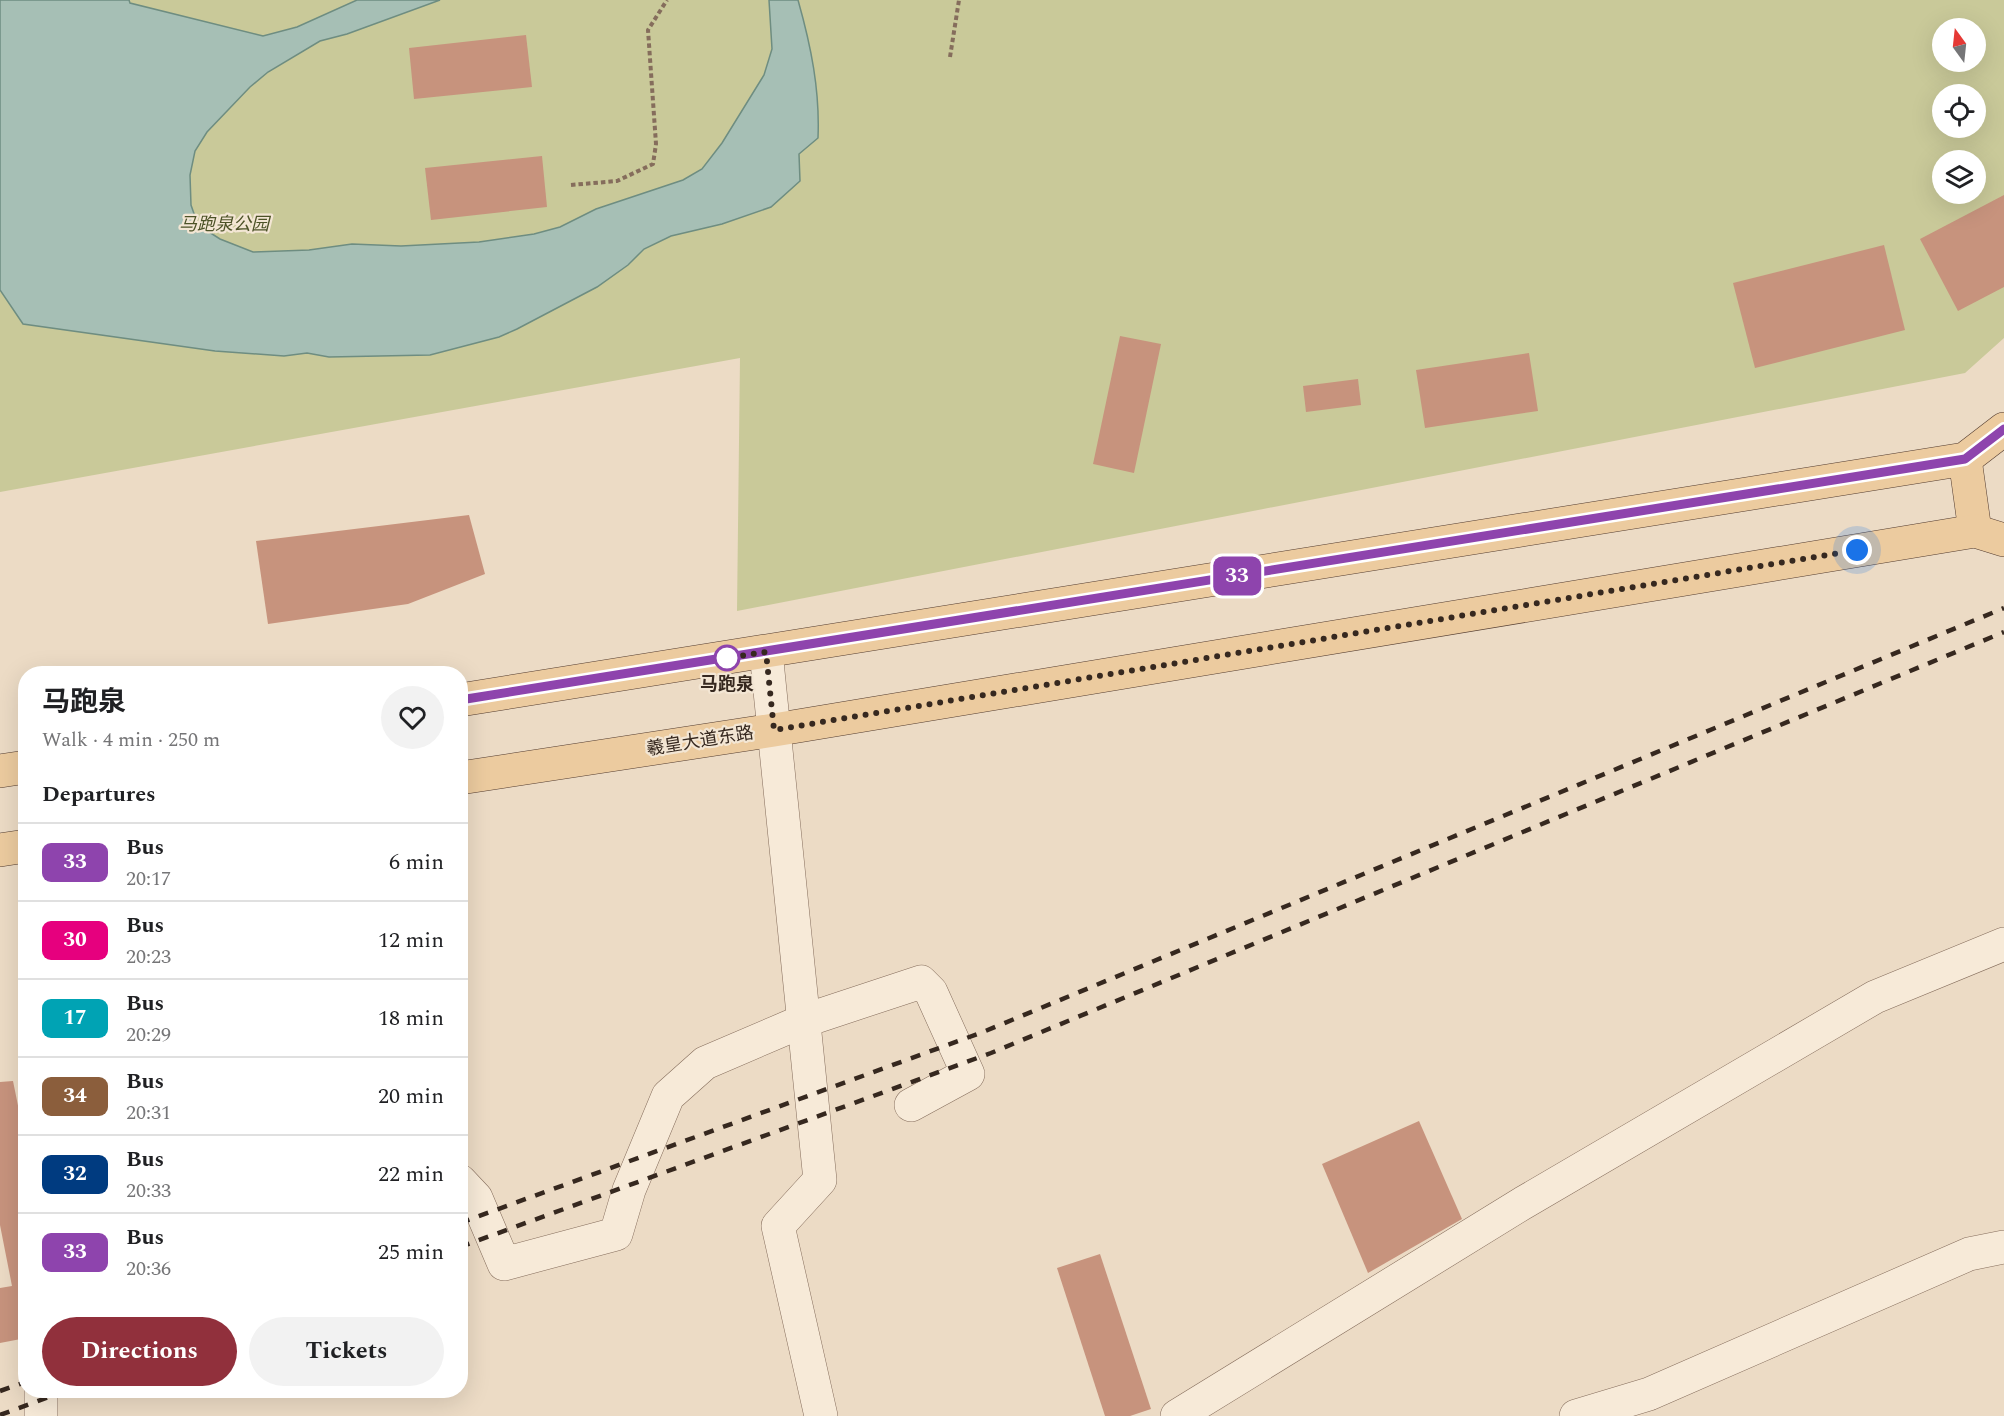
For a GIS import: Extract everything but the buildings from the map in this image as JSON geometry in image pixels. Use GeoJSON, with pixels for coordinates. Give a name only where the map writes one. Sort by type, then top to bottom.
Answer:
{"type":"FeatureCollection","features":[{"type":"Feature","properties":{"kind":"main road"},"geometry":{"type":"LineString","coordinates":[[468,699],[1965,459],[2004,429]]}},
{"type":"Feature","properties":{"kind":"main road"},"geometry":{"type":"LineString","coordinates":[[1965,459],[1990,536]]}},
{"type":"Feature","properties":{"kind":"main road","name":"羲皇大道东路"},"geometry":{"type":"LineString","coordinates":[[468,777],[1990,536]]}},
{"type":"Feature","properties":{"kind":"main road"},"geometry":{"type":"LineString","coordinates":[[0,771],[18,768]]}},
{"type":"Feature","properties":{"kind":"main road"},"geometry":{"type":"LineString","coordinates":[[0,850],[18,847]]}},
{"type":"Feature","properties":{"kind":"street"},"geometry":{"type":"LineString","coordinates":[[766,652],[820,1180],[778,1226],[820,1416]]}},
{"type":"Feature","properties":{"kind":"street"},"geometry":{"type":"LineString","coordinates":[[1177,1416],[1522,1203],[1875,997],[2004,944]]}},
{"type":"Feature","properties":{"kind":"street"},"geometry":{"type":"LineString","coordinates":[[468,1190],[476,1198],[504,1264],[616,1234],[629,1190],[668,1096],[705,1063],[803,1021],[921,982],[931,992],[968,1074],[910,1105]]}},
{"type":"Feature","properties":{"kind":"street"},"geometry":{"type":"LineString","coordinates":[[1576,1416],[1649,1394],[1969,1254],[2004,1247]]}},
{"type":"Feature","properties":{"kind":"street"},"geometry":{"type":"LineString","coordinates":[[40,1398],[41,1416]]}},
{"type":"Feature","properties":{"kind":"path"},"geometry":{"type":"LineString","coordinates":[[571,185],[617,181],[653,164],[656,144],[648,30],[667,0]]}},
{"type":"Feature","properties":{"kind":"path"},"geometry":{"type":"LineString","coordinates":[[950,57],[959,0]]}},
{"type":"Feature","properties":{"kind":"green space","name":"马跑泉公园"},"geometry":{"type":"Polygon","coordinates":[[[0,0],[2004,0],[2004,338],[1965,373],[737,611],[740,358],[0,492],[0,0]]]}},
{"type":"Feature","properties":{"kind":"shaded area"},"geometry":{"type":"Polygon","coordinates":[[[0,0],[129,0],[130,3],[263,36],[297,27],[357,0],[440,0],[347,34],[320,41],[268,72],[250,87],[207,132],[195,151],[190,175],[191,205],[198,225],[220,239],[253,252],[309,250],[352,244],[401,246],[479,242],[534,234],[560,227],[596,209],[683,180],[702,169],[722,143],[764,75],[772,49],[769,0],[798,0],[814,68],[818,103],[818,138],[799,154],[800,181],[771,207],[722,224],[671,236],[644,249],[628,265],[597,287],[517,329],[499,337],[430,355],[329,357],[307,353],[284,356],[215,351],[23,324],[0,290],[0,0]]]}},
{"type":"Feature","properties":{"kind":"railway"},"geometry":{"type":"LineString","coordinates":[[468,1220],[983,1032],[2004,608]]}},
{"type":"Feature","properties":{"kind":"railway"},"geometry":{"type":"LineString","coordinates":[[468,1244],[991,1053],[2004,632]]}},
{"type":"Feature","properties":{"kind":"railway"},"geometry":{"type":"LineString","coordinates":[[0,1391],[18,1385]]}},
{"type":"Feature","properties":{"kind":"railway"},"geometry":{"type":"LineString","coordinates":[[0,1415],[46,1398]]}},
{"type":"Feature","properties":{"kind":"bus line","name":"33"},"geometry":{"type":"LineString","coordinates":[[468,699],[1965,459],[2004,429]]}},
{"type":"Feature","properties":{"kind":"place","name":"马跑泉"},"geometry":{"type":"Point","coordinates":[727,658]}},
{"type":"Feature","properties":{"kind":"route"},"geometry":{"type":"LineString","coordinates":[[727,658],[719,659],[766,652],[774,730],[1857,550]]}}]}
